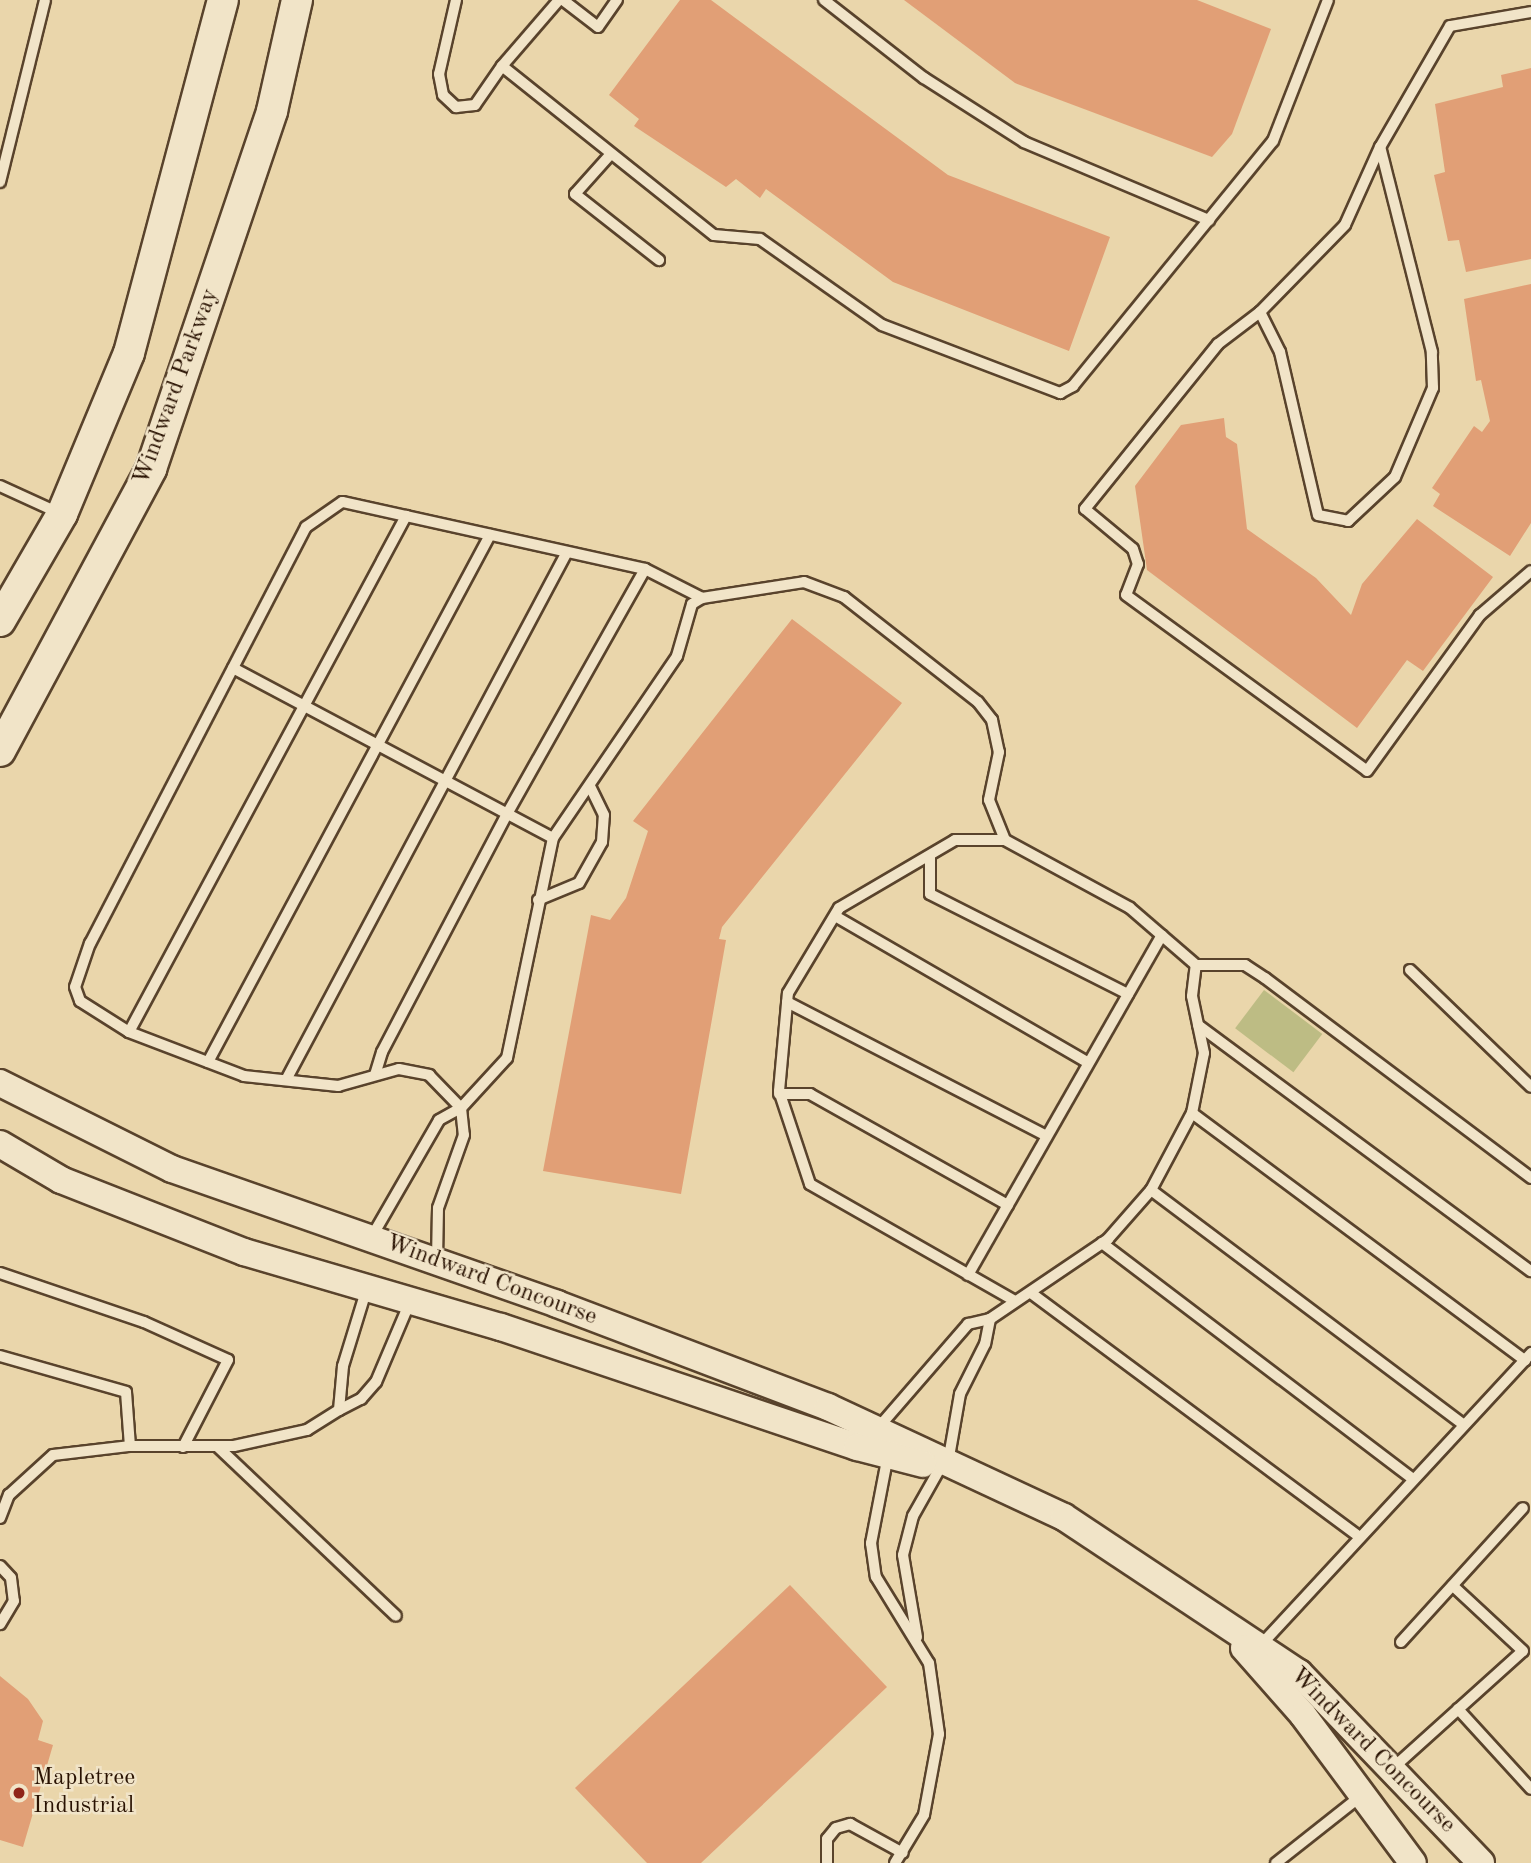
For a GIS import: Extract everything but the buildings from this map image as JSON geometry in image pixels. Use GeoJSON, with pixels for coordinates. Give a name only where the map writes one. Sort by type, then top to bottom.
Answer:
{"type":"FeatureCollection","features":[{"type":"Feature","properties":{"kind":"main road"},"geometry":{"type":"LineString","coordinates":[[0,621],[62,514],[129,353],[223,0]]}},
{"type":"Feature","properties":{"kind":"main road","name":"Windward Parkway"},"geometry":{"type":"LineString","coordinates":[[0,751],[151,469],[272,111],[297,0]]}},
{"type":"Feature","properties":{"kind":"street","name":"Windward Concourse"},"geometry":{"type":"LineString","coordinates":[[0,1083],[172,1169],[437,1262],[876,1430],[944,1466]]}},
{"type":"Feature","properties":{"kind":"street","name":"Windward Concourse"},"geometry":{"type":"LineString","coordinates":[[0,1144],[61,1180],[244,1252],[410,1301],[888,1455],[944,1466],[982,1479],[1065,1517],[1299,1673],[1394,1767],[1481,1863]]}},
{"type":"Feature","properties":{"kind":"street","name":"Windward Concourse"},"geometry":{"type":"LineString","coordinates":[[1222,1623],[1303,1715],[1413,1863]]}},
{"type":"Feature","properties":{"kind":"lane"},"geometry":{"type":"LineString","coordinates":[[0,182],[45,0]]}},
{"type":"Feature","properties":{"kind":"lane"},"geometry":{"type":"LineString","coordinates":[[456,0],[439,74],[443,95],[456,107],[475,105],[502,66],[561,0],[598,27],[617,0]]}},
{"type":"Feature","properties":{"kind":"lane"},"geometry":{"type":"LineString","coordinates":[[824,0],[924,78],[1024,142],[1209,220]]}},
{"type":"Feature","properties":{"kind":"lane"},"geometry":{"type":"LineString","coordinates":[[502,66],[609,156],[714,235],[760,239],[882,325],[1060,393],[1073,386],[1273,141],[1328,0]]}},
{"type":"Feature","properties":{"kind":"lane"},"geometry":{"type":"LineString","coordinates":[[1531,12],[1450,26],[1380,147],[1345,225],[1260,312],[1218,344],[1085,509],[1133,549],[1138,564],[1126,595],[1367,771],[1480,615],[1531,571]]}},
{"type":"Feature","properties":{"kind":"lane"},"geometry":{"type":"LineString","coordinates":[[1260,312],[1280,352],[1318,515],[1348,521],[1395,477],[1433,388],[1432,352],[1380,147]]}},
{"type":"Feature","properties":{"kind":"lane"},"geometry":{"type":"LineString","coordinates":[[609,156],[575,194],[659,260]]}},
{"type":"Feature","properties":{"kind":"lane"},"geometry":{"type":"LineString","coordinates":[[0,486],[62,514]]}},
{"type":"Feature","properties":{"kind":"lane"},"geometry":{"type":"LineString","coordinates":[[437,1262],[438,1208],[464,1135],[461,1108],[429,1075],[399,1069],[338,1086],[244,1076],[129,1032],[80,1001],[75,986],[90,943],[306,527],[342,502],[645,569],[702,598]]}},
{"type":"Feature","properties":{"kind":"lane"},"geometry":{"type":"LineString","coordinates":[[129,1032],[406,516]]}},
{"type":"Feature","properties":{"kind":"lane"},"geometry":{"type":"LineString","coordinates":[[208,1062],[375,744],[490,535]]}},
{"type":"Feature","properties":{"kind":"lane"},"geometry":{"type":"LineString","coordinates":[[286,1080],[567,552]]}},
{"type":"Feature","properties":{"kind":"lane"},"geometry":{"type":"LineString","coordinates":[[375,1076],[383,1052],[507,814],[645,569]]}},
{"type":"Feature","properties":{"kind":"lane"},"geometry":{"type":"LineString","coordinates":[[370,1238],[439,1120],[461,1108],[507,1058],[553,838],[677,656],[692,604],[702,598],[804,582],[844,597],[978,702],[992,720],[999,752],[989,800],[1005,840]]}},
{"type":"Feature","properties":{"kind":"lane"},"geometry":{"type":"LineString","coordinates":[[233,668],[553,838]]}},
{"type":"Feature","properties":{"kind":"lane"},"geometry":{"type":"LineString","coordinates":[[538,900],[579,883],[602,842],[604,815],[590,786]]}},
{"type":"Feature","properties":{"kind":"lane"},"geometry":{"type":"LineString","coordinates":[[1015,1301],[810,1184],[779,1094],[787,1002],[835,916],[955,840],[1005,840],[1130,908],[1196,965],[1245,965],[1531,1178]]}},
{"type":"Feature","properties":{"kind":"lane"},"geometry":{"type":"LineString","coordinates":[[930,856],[930,894],[1128,994]]}},
{"type":"Feature","properties":{"kind":"lane"},"geometry":{"type":"LineString","coordinates":[[835,916],[1089,1063]]}},
{"type":"Feature","properties":{"kind":"lane"},"geometry":{"type":"LineString","coordinates":[[968,1275],[1162,935]]}},
{"type":"Feature","properties":{"kind":"lane"},"geometry":{"type":"LineString","coordinates":[[876,1430],[968,1324],[990,1319],[1102,1243],[1151,1190],[1192,1113],[1205,1053],[1192,996],[1196,965]]}},
{"type":"Feature","properties":{"kind":"lane"},"geometry":{"type":"LineString","coordinates":[[1410,971],[1531,1087]]}},
{"type":"Feature","properties":{"kind":"lane"},"geometry":{"type":"LineString","coordinates":[[787,1002],[1047,1136]]}},
{"type":"Feature","properties":{"kind":"lane"},"geometry":{"type":"LineString","coordinates":[[1198,1025],[1531,1271]]}},
{"type":"Feature","properties":{"kind":"lane"},"geometry":{"type":"LineString","coordinates":[[779,1094],[810,1094],[1008,1205]]}},
{"type":"Feature","properties":{"kind":"lane"},"geometry":{"type":"LineString","coordinates":[[1192,1113],[1528,1357],[1259,1647]]}},
{"type":"Feature","properties":{"kind":"lane"},"geometry":{"type":"LineString","coordinates":[[1151,1190],[1464,1425]]}},
{"type":"Feature","properties":{"kind":"lane"},"geometry":{"type":"LineString","coordinates":[[1102,1243],[1413,1479]]}},
{"type":"Feature","properties":{"kind":"lane"},"geometry":{"type":"LineString","coordinates":[[0,1273],[144,1322],[228,1360],[183,1447]]}},
{"type":"Feature","properties":{"kind":"lane"},"geometry":{"type":"LineString","coordinates":[[339,1410],[342,1366],[366,1288]]}},
{"type":"Feature","properties":{"kind":"lane"},"geometry":{"type":"LineString","coordinates":[[1031,1293],[1359,1537]]}},
{"type":"Feature","properties":{"kind":"lane"},"geometry":{"type":"LineString","coordinates":[[0,1518],[9,1495],[52,1455],[130,1446],[218,1447],[307,1430],[361,1399],[376,1382],[410,1301]]}},
{"type":"Feature","properties":{"kind":"lane"},"geometry":{"type":"LineString","coordinates":[[895,1863],[924,1815],[939,1734],[937,1699],[918,1644],[903,1555],[913,1516],[944,1466],[960,1394],[985,1344],[990,1319]]}},
{"type":"Feature","properties":{"kind":"lane"},"geometry":{"type":"LineString","coordinates":[[0,1356],[126,1392],[130,1446]]}},
{"type":"Feature","properties":{"kind":"lane"},"geometry":{"type":"LineString","coordinates":[[218,1447],[396,1616]]}},
{"type":"Feature","properties":{"kind":"lane"},"geometry":{"type":"LineString","coordinates":[[888,1455],[871,1543],[876,1577],[918,1644]]}},
{"type":"Feature","properties":{"kind":"lane"},"geometry":{"type":"LineString","coordinates":[[1401,1642],[1523,1508]]}},
{"type":"Feature","properties":{"kind":"lane"},"geometry":{"type":"LineString","coordinates":[[0,1566],[11,1578],[14,1601],[0,1624]]}},
{"type":"Feature","properties":{"kind":"lane"},"geometry":{"type":"LineString","coordinates":[[1394,1767],[1458,1709],[1527,1655],[1453,1586]]}},
{"type":"Feature","properties":{"kind":"lane"},"geometry":{"type":"LineString","coordinates":[[1458,1709],[1531,1789]]}},
{"type":"Feature","properties":{"kind":"lane"},"geometry":{"type":"LineString","coordinates":[[1276,1863],[1362,1795]]}},
{"type":"Feature","properties":{"kind":"lane"},"geometry":{"type":"LineString","coordinates":[[827,1863],[823,1853],[827,1839],[836,1828],[850,1824],[903,1853]]}},
{"type":"Feature","properties":{"kind":"shaded area"},"geometry":{"type":"Polygon","coordinates":[[[1264,990],[1322,1034],[1293,1072],[1235,1028],[1264,990]]]}},
{"type":"Feature","properties":{"kind":"place","name":"Mapletree Industrial"},"geometry":{"type":"Point","coordinates":[19,1793]}}]}
